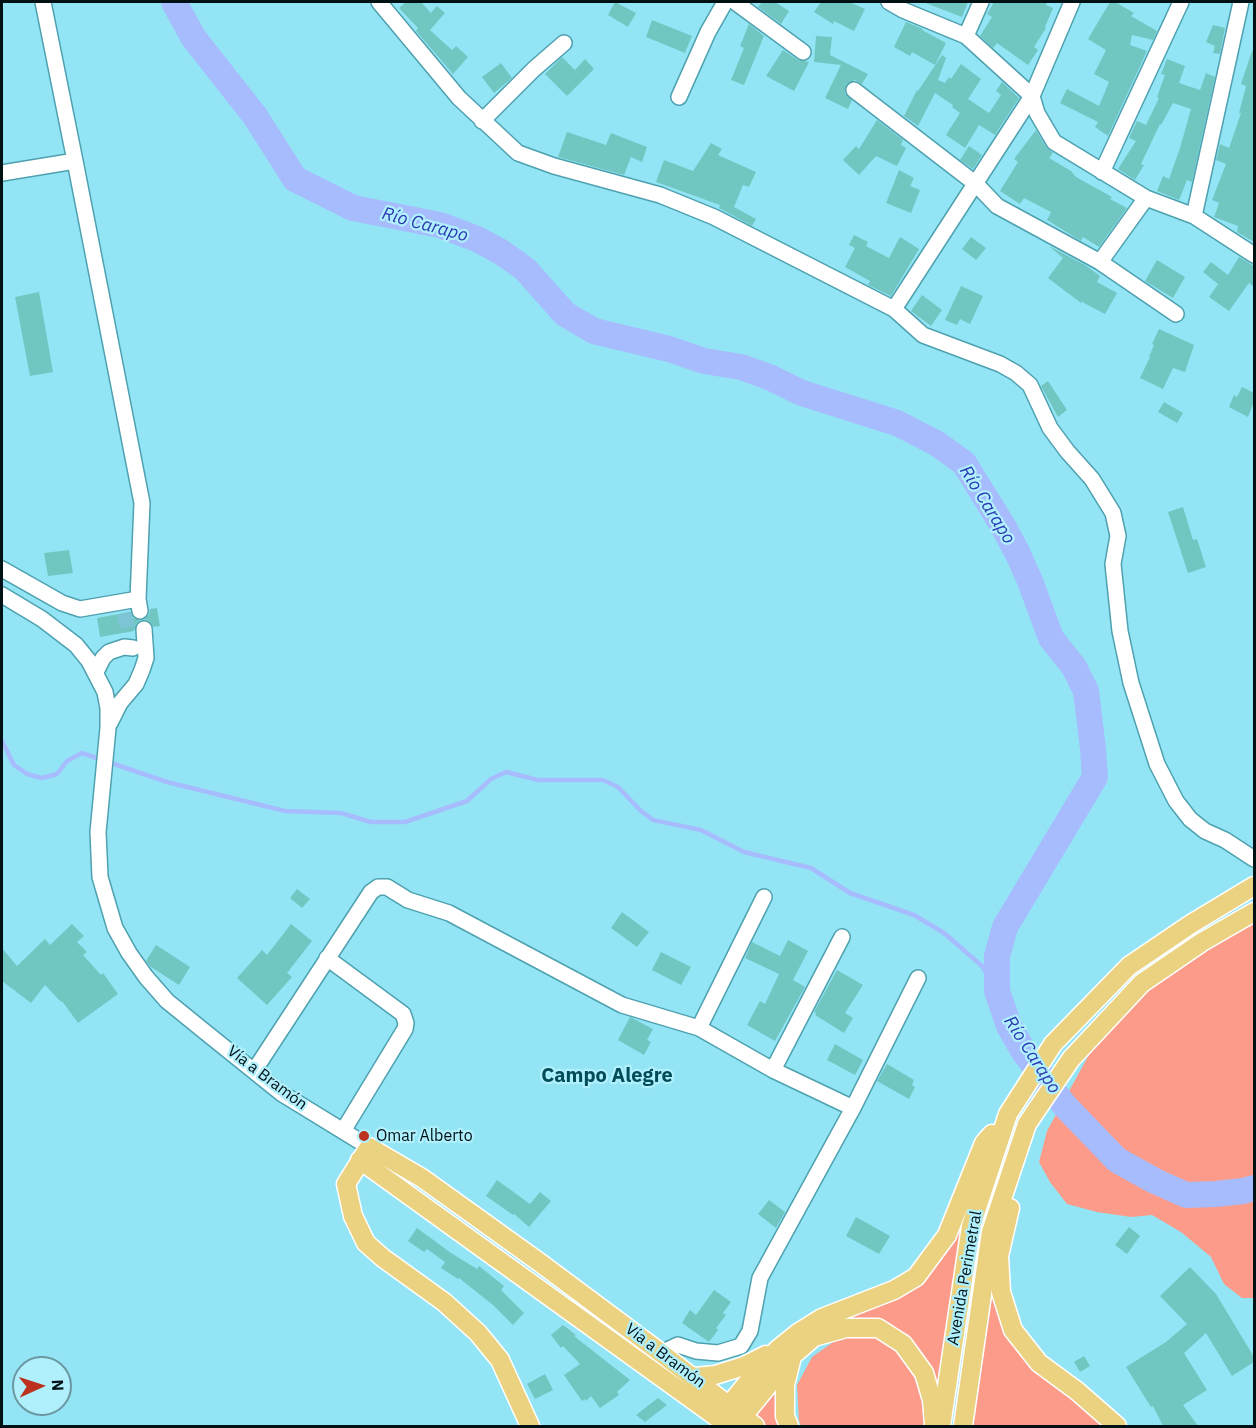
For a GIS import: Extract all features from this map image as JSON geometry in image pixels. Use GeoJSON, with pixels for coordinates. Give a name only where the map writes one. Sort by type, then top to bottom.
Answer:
{"type":"FeatureCollection","features":[{"type":"Feature","properties":{"kind":"main road","name":"Avenida Perimetral"},"geometry":{"type":"LineString","coordinates":[[941,1426],[971,1226],[1008,1114],[1053,1044],[1128,966],[1254,886]]}},
{"type":"Feature","properties":{"kind":"main road","name":"Avenida Perimetral"},"geometry":{"type":"LineString","coordinates":[[963,1426],[992,1232],[1027,1124],[1071,1059],[1142,983],[1202,942],[1254,912]]}},
{"type":"Feature","properties":{"kind":"main road"},"geometry":{"type":"LineString","coordinates":[[735,1420],[785,1353],[822,1318],[894,1290],[916,1277],[947,1234],[984,1143],[1008,1114]]}},
{"type":"Feature","properties":{"kind":"main road"},"geometry":{"type":"LineString","coordinates":[[1027,1124],[999,1256],[1001,1292],[1013,1330],[1039,1363],[1077,1391],[1117,1426]]}},
{"type":"Feature","properties":{"kind":"main road"},"geometry":{"type":"LineString","coordinates":[[364,1153],[346,1185],[353,1216],[366,1243],[444,1302],[478,1333],[500,1360],[530,1426]]}},
{"type":"Feature","properties":{"kind":"main road","name":"Vía a Bramón"},"geometry":{"type":"LineString","coordinates":[[364,1153],[422,1178],[661,1353],[689,1375],[735,1420]]}},
{"type":"Feature","properties":{"kind":"main road","name":"Vía a Bramón"},"geometry":{"type":"LineString","coordinates":[[364,1153],[735,1420]]}},
{"type":"Feature","properties":{"kind":"main road"},"geometry":{"type":"LineString","coordinates":[[689,1375],[695,1377],[725,1372],[785,1353],[814,1337],[846,1328],[878,1328],[903,1344],[924,1373],[932,1400],[934,1426]]}},
{"type":"Feature","properties":{"kind":"main road"},"geometry":{"type":"LineString","coordinates":[[785,1353],[785,1416],[789,1426]]}},
{"type":"Feature","properties":{"kind":"street"},"geometry":{"type":"LineString","coordinates":[[2,569],[62,603],[80,609],[123,608],[139,605],[142,503],[43,2]]}},
{"type":"Feature","properties":{"kind":"street"},"geometry":{"type":"LineString","coordinates":[[379,2],[459,98],[518,153],[554,166],[660,195],[714,217],[894,309],[923,335],[1000,364],[1016,373],[1030,385],[1050,428],[1092,479],[1113,513],[1118,536],[1113,564],[1120,631],[1131,682],[1156,764],[1176,801],[1190,819],[1205,831],[1225,840],[1254,859]]}},
{"type":"Feature","properties":{"kind":"street"},"geometry":{"type":"LineString","coordinates":[[680,97],[708,32],[735,2],[803,52]]}},
{"type":"Feature","properties":{"kind":"street"},"geometry":{"type":"LineString","coordinates":[[889,2],[966,36],[1032,96],[1037,113],[1054,142],[1146,198],[1194,216],[1254,255]]}},
{"type":"Feature","properties":{"kind":"street"},"geometry":{"type":"LineString","coordinates":[[966,36],[981,2]]}},
{"type":"Feature","properties":{"kind":"street"},"geometry":{"type":"LineString","coordinates":[[894,309],[1032,96],[1072,2]]}},
{"type":"Feature","properties":{"kind":"street"},"geometry":{"type":"LineString","coordinates":[[1102,172],[1181,2]]}},
{"type":"Feature","properties":{"kind":"street"},"geometry":{"type":"LineString","coordinates":[[1194,216],[1241,2]]}},
{"type":"Feature","properties":{"kind":"street"},"geometry":{"type":"LineString","coordinates":[[482,121],[534,69],[564,43]]}},
{"type":"Feature","properties":{"kind":"street"},"geometry":{"type":"LineString","coordinates":[[854,90],[976,184],[997,206],[1100,262],[1176,314]]}},
{"type":"Feature","properties":{"kind":"street"},"geometry":{"type":"LineString","coordinates":[[2,174],[75,161]]}},
{"type":"Feature","properties":{"kind":"street"},"geometry":{"type":"LineString","coordinates":[[1100,262],[1146,198]]}},
{"type":"Feature","properties":{"kind":"street","name":"Vía a Bramón"},"geometry":{"type":"LineString","coordinates":[[2,595],[42,619],[76,645],[96,672],[105,692],[108,728],[98,832],[100,877],[116,928],[129,954],[167,1001],[281,1093],[343,1131],[364,1153]]}},
{"type":"Feature","properties":{"kind":"street"},"geometry":{"type":"LineString","coordinates":[[108,728],[120,703],[136,684],[144,666],[146,647],[136,630],[133,648],[144,666]]}},
{"type":"Feature","properties":{"kind":"street"},"geometry":{"type":"LineString","coordinates":[[96,672],[109,652],[124,647],[133,648]]}},
{"type":"Feature","properties":{"kind":"street"},"geometry":{"type":"LineString","coordinates":[[254,1071],[374,888],[387,886],[408,900],[448,913],[622,1005],[699,1028],[773,1070],[853,1108]]}},
{"type":"Feature","properties":{"kind":"street"},"geometry":{"type":"LineString","coordinates":[[699,1028],[764,897]]}},
{"type":"Feature","properties":{"kind":"street"},"geometry":{"type":"LineString","coordinates":[[773,1070],[842,937]]}},
{"type":"Feature","properties":{"kind":"street"},"geometry":{"type":"LineString","coordinates":[[327,958],[403,1014],[406,1023],[405,1029],[343,1131]]}},
{"type":"Feature","properties":{"kind":"street"},"geometry":{"type":"LineString","coordinates":[[661,1353],[678,1345],[696,1351],[718,1353],[741,1346],[750,1331],[760,1278],[853,1108],[918,978]]}},
{"type":"Feature","properties":{"kind":"shaded area"},"geometry":{"type":"Polygon","coordinates":[[[1254,912],[1254,1298],[1242,1298],[1224,1284],[1211,1257],[1181,1232],[1152,1215],[1131,1217],[1097,1212],[1067,1204],[1050,1182],[1039,1162],[1047,1131],[1091,1051],[1127,1007],[1167,972],[1254,912]]]}},
{"type":"Feature","properties":{"kind":"shaded area"},"geometry":{"type":"Polygon","coordinates":[[[984,1182],[943,1404],[933,1369],[908,1335],[878,1320],[791,1352],[785,1426],[767,1426],[737,1403],[792,1339],[921,1282],[941,1261],[956,1235],[967,1208],[984,1182]]]}},
{"type":"Feature","properties":{"kind":"shaded area"},"geometry":{"type":"Polygon","coordinates":[[[996,1228],[1002,1317],[1090,1412],[1106,1426],[960,1426],[996,1228]]]}},
{"type":"Feature","properties":{"kind":"shaded area"},"geometry":{"type":"Polygon","coordinates":[[[862,1333],[886,1342],[909,1364],[928,1410],[929,1426],[801,1426],[797,1385],[812,1357],[836,1340],[862,1333]]]}},
{"type":"Feature","properties":{"kind":"building"},"geometry":{"type":"Polygon","coordinates":[[[406,2],[421,2],[431,13],[437,6],[445,13],[430,30],[452,50],[456,46],[468,57],[453,74],[416,31],[418,28],[399,8],[406,2]]]}},
{"type":"Feature","properties":{"kind":"building"},"geometry":{"type":"Polygon","coordinates":[[[615,2],[636,13],[628,27],[608,15],[615,2]]]}},
{"type":"Feature","properties":{"kind":"building"},"geometry":{"type":"Polygon","coordinates":[[[762,2],[775,2],[789,11],[781,24],[758,7],[762,2]]]}},
{"type":"Feature","properties":{"kind":"building"},"geometry":{"type":"Polygon","coordinates":[[[821,2],[849,2],[865,9],[854,31],[834,21],[833,24],[814,12],[821,2]]]}},
{"type":"Feature","properties":{"kind":"building"},"geometry":{"type":"Polygon","coordinates":[[[923,2],[968,2],[962,17],[923,2]]]}},
{"type":"Feature","properties":{"kind":"building"},"geometry":{"type":"Polygon","coordinates":[[[994,2],[1047,2],[1046,5],[1053,8],[1046,28],[1034,47],[1038,50],[1028,65],[997,43],[993,48],[980,36],[992,17],[987,14],[994,2]]]}},
{"type":"Feature","properties":{"kind":"building"},"geometry":{"type":"Polygon","coordinates":[[[1110,2],[1115,2],[1134,13],[1131,16],[1157,31],[1153,40],[1132,35],[1130,45],[1147,51],[1108,136],[1095,127],[1098,122],[1060,103],[1067,89],[1099,106],[1109,82],[1094,74],[1106,50],[1088,39],[1110,2]]]}},
{"type":"Feature","properties":{"kind":"building"},"geometry":{"type":"Polygon","coordinates":[[[652,20],[692,36],[685,53],[646,37],[652,20]]]}},
{"type":"Feature","properties":{"kind":"building"},"geometry":{"type":"Polygon","coordinates":[[[906,22],[946,43],[935,65],[912,52],[910,56],[894,47],[906,22]]]}},
{"type":"Feature","properties":{"kind":"building"},"geometry":{"type":"Polygon","coordinates":[[[749,24],[764,36],[744,85],[731,80],[744,48],[740,46],[749,24]]]}},
{"type":"Feature","properties":{"kind":"building"},"geometry":{"type":"Polygon","coordinates":[[[1213,25],[1225,28],[1220,54],[1213,53],[1215,46],[1206,42],[1213,25]]]}},
{"type":"Feature","properties":{"kind":"building"},"geometry":{"type":"Polygon","coordinates":[[[816,36],[832,37],[830,55],[868,74],[862,84],[855,80],[846,85],[845,93],[852,100],[848,109],[825,98],[841,65],[814,62],[816,36]]]}},
{"type":"Feature","properties":{"kind":"building"},"geometry":{"type":"Polygon","coordinates":[[[783,50],[798,60],[809,62],[794,91],[766,76],[783,50]]]}},
{"type":"Feature","properties":{"kind":"building"},"geometry":{"type":"Polygon","coordinates":[[[1252,51],[1254,51],[1254,242],[1237,232],[1238,226],[1214,217],[1219,203],[1212,200],[1226,164],[1216,160],[1220,144],[1229,148],[1241,113],[1239,113],[1246,86],[1241,84],[1252,51]]]}},
{"type":"Feature","properties":{"kind":"building"},"geometry":{"type":"Polygon","coordinates":[[[942,55],[946,58],[938,80],[945,83],[949,77],[951,79],[961,64],[981,79],[968,99],[989,113],[1001,95],[996,91],[1002,82],[1019,98],[995,135],[979,125],[965,148],[946,135],[960,113],[952,107],[953,105],[935,93],[918,126],[904,116],[917,90],[942,55]]]}},
{"type":"Feature","properties":{"kind":"building"},"geometry":{"type":"Polygon","coordinates":[[[562,57],[575,70],[585,59],[594,69],[567,96],[545,74],[562,57]]]}},
{"type":"Feature","properties":{"kind":"building"},"geometry":{"type":"Polygon","coordinates":[[[1167,59],[1185,66],[1179,83],[1200,90],[1206,73],[1215,77],[1192,182],[1187,180],[1179,200],[1157,191],[1163,176],[1169,179],[1191,109],[1173,103],[1160,124],[1141,164],[1144,165],[1135,180],[1118,169],[1136,141],[1129,138],[1137,121],[1146,125],[1159,98],[1157,97],[1165,75],[1161,74],[1167,59]]]}},
{"type":"Feature","properties":{"kind":"building"},"geometry":{"type":"Polygon","coordinates":[[[501,63],[512,78],[494,93],[482,77],[501,63]]]}},
{"type":"Feature","properties":{"kind":"building"},"geometry":{"type":"Polygon","coordinates":[[[877,120],[903,140],[901,145],[906,148],[897,166],[876,156],[859,175],[843,160],[856,146],[859,149],[877,120]]]}},
{"type":"Feature","properties":{"kind":"building"},"geometry":{"type":"Polygon","coordinates":[[[1036,130],[1046,147],[1053,153],[1049,158],[1127,208],[1099,247],[1083,237],[1081,241],[1047,220],[1051,212],[1024,198],[1020,204],[1000,191],[1018,162],[1014,159],[1036,130]]]}},
{"type":"Feature","properties":{"kind":"building"},"geometry":{"type":"Polygon","coordinates":[[[567,132],[606,145],[611,133],[647,147],[642,162],[631,157],[624,175],[558,157],[567,132]]]}},
{"type":"Feature","properties":{"kind":"building"},"geometry":{"type":"Polygon","coordinates":[[[711,143],[722,149],[718,155],[756,172],[749,187],[743,185],[734,207],[756,219],[752,226],[719,208],[720,205],[656,182],[664,160],[693,171],[711,143]]]}},
{"type":"Feature","properties":{"kind":"building"},"geometry":{"type":"Polygon","coordinates":[[[969,146],[982,155],[973,169],[960,160],[969,146]]]}},
{"type":"Feature","properties":{"kind":"building"},"geometry":{"type":"Polygon","coordinates":[[[899,170],[914,178],[910,186],[920,190],[911,213],[886,203],[899,170]]]}},
{"type":"Feature","properties":{"kind":"building"},"geometry":{"type":"Polygon","coordinates":[[[854,235],[868,242],[866,246],[889,258],[900,237],[919,249],[891,296],[868,285],[870,281],[845,267],[855,248],[849,245],[854,235]]]}},
{"type":"Feature","properties":{"kind":"building"},"geometry":{"type":"Polygon","coordinates":[[[971,237],[986,248],[976,260],[962,249],[971,237]]]}},
{"type":"Feature","properties":{"kind":"building"},"geometry":{"type":"Polygon","coordinates":[[[1049,246],[1085,265],[1100,276],[1097,282],[1117,293],[1105,314],[1081,303],[1048,278],[1063,258],[1049,246]]]}},
{"type":"Feature","properties":{"kind":"building"},"geometry":{"type":"Polygon","coordinates":[[[1239,257],[1254,266],[1254,287],[1249,283],[1229,311],[1209,297],[1218,284],[1203,272],[1211,262],[1228,275],[1239,257]]]}},
{"type":"Feature","properties":{"kind":"building"},"geometry":{"type":"Polygon","coordinates":[[[1157,260],[1185,277],[1173,298],[1145,281],[1157,260]]]}},
{"type":"Feature","properties":{"kind":"building"},"geometry":{"type":"Polygon","coordinates":[[[961,286],[983,296],[970,324],[960,319],[957,325],[945,320],[961,286]]]}},
{"type":"Feature","properties":{"kind":"building"},"geometry":{"type":"Polygon","coordinates":[[[39,292],[53,372],[30,376],[15,297],[39,292]]]}},
{"type":"Feature","properties":{"kind":"building"},"geometry":{"type":"Polygon","coordinates":[[[922,295],[942,310],[931,326],[911,311],[922,295]]]}},
{"type":"Feature","properties":{"kind":"building"},"geometry":{"type":"Polygon","coordinates":[[[1159,329],[1194,345],[1185,372],[1173,368],[1163,389],[1140,378],[1159,329]]]}},
{"type":"Feature","properties":{"kind":"building"},"geometry":{"type":"Polygon","coordinates":[[[1048,381],[1067,410],[1058,417],[1041,386],[1048,381]]]}},
{"type":"Feature","properties":{"kind":"building"},"geometry":{"type":"Polygon","coordinates":[[[1242,387],[1254,393],[1254,402],[1248,417],[1229,407],[1234,395],[1237,397],[1242,387]]]}},
{"type":"Feature","properties":{"kind":"building"},"geometry":{"type":"Polygon","coordinates":[[[1164,402],[1183,413],[1177,423],[1158,412],[1164,402]]]}},
{"type":"Feature","properties":{"kind":"building"},"geometry":{"type":"Polygon","coordinates":[[[1183,507],[1193,540],[1197,539],[1206,567],[1188,573],[1168,512],[1183,507]]]}},
{"type":"Feature","properties":{"kind":"building"},"geometry":{"type":"Polygon","coordinates":[[[69,550],[73,573],[48,576],[44,553],[69,550]]]}},
{"type":"Feature","properties":{"kind":"building"},"geometry":{"type":"Polygon","coordinates":[[[157,608],[160,626],[153,627],[149,621],[144,619],[149,615],[150,609],[157,608]]]}},
{"type":"Feature","properties":{"kind":"building"},"geometry":{"type":"Polygon","coordinates":[[[130,612],[133,618],[140,620],[134,631],[100,637],[97,618],[130,612]]]}},
{"type":"Feature","properties":{"kind":"building"},"geometry":{"type":"Polygon","coordinates":[[[297,889],[310,899],[302,908],[290,898],[297,889]]]}},
{"type":"Feature","properties":{"kind":"building"},"geometry":{"type":"Polygon","coordinates":[[[622,912],[649,932],[637,947],[611,928],[622,912]]]}},
{"type":"Feature","properties":{"kind":"building"},"geometry":{"type":"Polygon","coordinates":[[[72,924],[84,936],[77,942],[87,952],[83,955],[101,975],[103,973],[118,994],[78,1023],[62,1001],[45,985],[31,1003],[2,981],[2,948],[17,966],[45,939],[50,945],[72,924]]]}},
{"type":"Feature","properties":{"kind":"building"},"geometry":{"type":"Polygon","coordinates":[[[291,924],[312,941],[287,973],[292,977],[267,1005],[237,978],[262,950],[267,955],[291,924]]]}},
{"type":"Feature","properties":{"kind":"building"},"geometry":{"type":"Polygon","coordinates":[[[788,940],[808,951],[793,980],[805,987],[775,1041],[747,1025],[760,1001],[765,1004],[779,974],[745,958],[752,942],[780,956],[788,940]]]}},
{"type":"Feature","properties":{"kind":"building"},"geometry":{"type":"Polygon","coordinates":[[[156,945],[190,967],[179,985],[151,967],[146,961],[156,945]]]}},
{"type":"Feature","properties":{"kind":"building"},"geometry":{"type":"Polygon","coordinates":[[[661,952],[691,967],[681,985],[652,970],[661,952]]]}},
{"type":"Feature","properties":{"kind":"building"},"geometry":{"type":"Polygon","coordinates":[[[837,970],[863,985],[845,1013],[853,1018],[844,1033],[815,1015],[814,1012],[837,970]]]}},
{"type":"Feature","properties":{"kind":"building"},"geometry":{"type":"Polygon","coordinates":[[[630,1017],[653,1029],[647,1040],[651,1042],[644,1055],[618,1040],[630,1017]]]}},
{"type":"Feature","properties":{"kind":"building"},"geometry":{"type":"Polygon","coordinates":[[[835,1044],[863,1060],[855,1075],[827,1060],[835,1044]]]}},
{"type":"Feature","properties":{"kind":"building"},"geometry":{"type":"Polygon","coordinates":[[[887,1064],[914,1080],[912,1085],[915,1087],[909,1099],[877,1081],[887,1064]]]}},
{"type":"Feature","properties":{"kind":"building"},"geometry":{"type":"Polygon","coordinates":[[[497,1180],[530,1204],[540,1192],[551,1201],[529,1227],[486,1196],[497,1180]]]}},
{"type":"Feature","properties":{"kind":"building"},"geometry":{"type":"Polygon","coordinates":[[[769,1200],[785,1212],[776,1228],[758,1214],[769,1200]]]}},
{"type":"Feature","properties":{"kind":"building"},"geometry":{"type":"Polygon","coordinates":[[[856,1217],[890,1236],[879,1254],[846,1236],[856,1217]]]}},
{"type":"Feature","properties":{"kind":"building"},"geometry":{"type":"Polygon","coordinates":[[[1129,1227],[1140,1236],[1127,1254],[1115,1245],[1129,1227]]]}},
{"type":"Feature","properties":{"kind":"building"},"geometry":{"type":"Polygon","coordinates":[[[417,1228],[477,1269],[479,1266],[504,1286],[501,1290],[524,1313],[513,1325],[493,1305],[459,1278],[441,1268],[445,1262],[427,1249],[424,1252],[408,1241],[417,1228]]]}},
{"type":"Feature","properties":{"kind":"building"},"geometry":{"type":"Polygon","coordinates":[[[1190,1267],[1216,1294],[1254,1357],[1254,1362],[1232,1376],[1206,1333],[1184,1353],[1207,1390],[1183,1405],[1198,1426],[1163,1426],[1153,1406],[1151,1407],[1126,1367],[1166,1342],[1187,1324],[1160,1296],[1190,1267]]]}},
{"type":"Feature","properties":{"kind":"building"},"geometry":{"type":"Polygon","coordinates":[[[714,1290],[731,1302],[723,1313],[726,1315],[716,1328],[718,1330],[709,1342],[682,1323],[690,1310],[696,1315],[714,1290]]]}},
{"type":"Feature","properties":{"kind":"building"},"geometry":{"type":"Polygon","coordinates":[[[563,1325],[630,1380],[617,1392],[619,1395],[600,1408],[591,1396],[586,1401],[585,1399],[582,1401],[564,1375],[580,1364],[563,1346],[561,1348],[551,1335],[563,1325]]]}},
{"type":"Feature","properties":{"kind":"building"},"geometry":{"type":"Polygon","coordinates":[[[1084,1356],[1090,1366],[1080,1372],[1074,1362],[1084,1356]]]}},
{"type":"Feature","properties":{"kind":"building"},"geometry":{"type":"Polygon","coordinates":[[[545,1374],[553,1390],[535,1399],[527,1384],[545,1374]]]}},
{"type":"Feature","properties":{"kind":"building"},"geometry":{"type":"Polygon","coordinates":[[[658,1398],[667,1405],[645,1422],[636,1415],[658,1398]]]}},
{"type":"Feature","properties":{"kind":"waterway","name":"Río Carapo"},"geometry":{"type":"LineString","coordinates":[[174,2],[193,37],[255,116],[295,179],[353,208],[440,225],[477,239],[525,269],[565,314],[594,331],[669,349],[704,361],[741,367],[802,393],[897,423],[936,443],[964,463],[1017,552],[1051,638],[1074,667],[1086,691],[1093,749],[1095,777],[1005,927],[997,956],[997,991],[1009,1026],[1024,1052],[1065,1106],[1117,1160],[1186,1195],[1216,1194],[1254,1188]]}},
{"type":"Feature","properties":{"kind":"waterway"},"geometry":{"type":"LineString","coordinates":[[2,741],[14,765],[27,774],[42,778],[57,774],[67,761],[82,753],[167,782],[285,811],[341,813],[371,822],[405,822],[467,801],[491,779],[506,772],[538,780],[603,780],[618,787],[653,820],[701,830],[744,852],[811,868],[850,893],[914,915],[944,933],[982,966],[997,991]]}},
{"type":"Feature","properties":{"kind":"tunnel"},"geometry":{"type":"LineString","coordinates":[[124,613],[128,632]]}},
{"type":"Feature","properties":{"kind":"place","name":"Omar Alberto"},"geometry":{"type":"Point","coordinates":[364,1136]}},
{"type":"Feature","properties":{"kind":"district","name":"Campo Alegre"},"geometry":{"type":"Point","coordinates":[607,1076]}}]}
